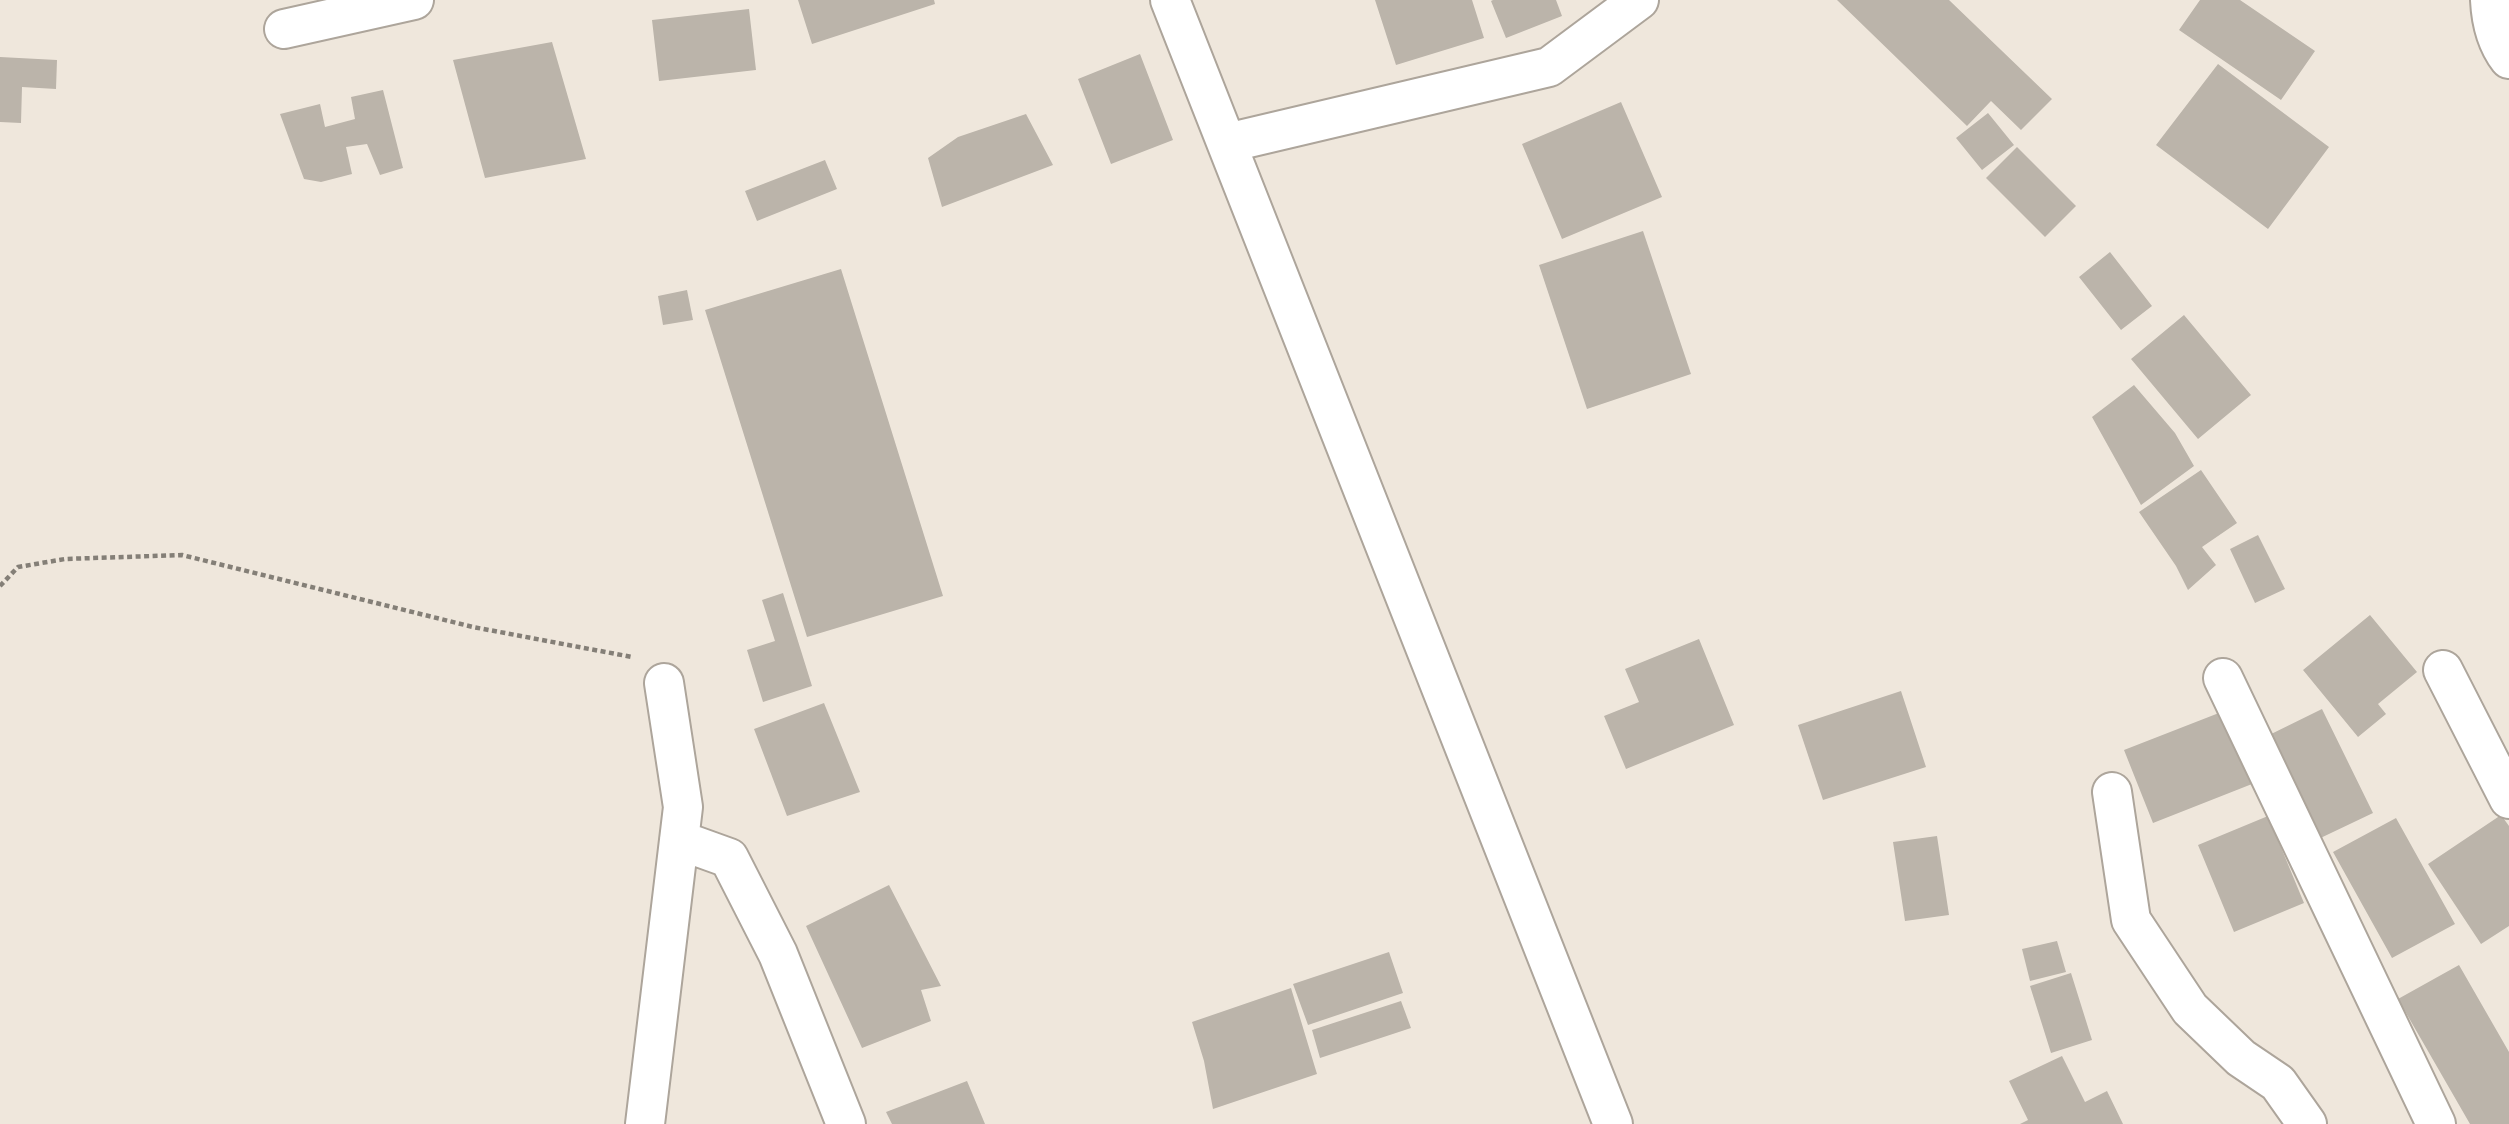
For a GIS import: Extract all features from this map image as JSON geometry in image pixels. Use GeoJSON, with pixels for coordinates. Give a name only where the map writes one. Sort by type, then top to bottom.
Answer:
{"type":"FeatureCollection","features":[{"type":"Feature","properties":{"kind":"street"},"geometry":{"type":"LineString","coordinates":[[284,29],[415,0]]}},
{"type":"Feature","properties":{"kind":"street"},"geometry":{"type":"LineString","coordinates":[[1170,0],[1613,1124]]}},
{"type":"Feature","properties":{"kind":"street"},"geometry":{"type":"LineString","coordinates":[[1227,144],[1549,68],[1639,0]]}},
{"type":"Feature","properties":{"kind":"street"},"geometry":{"type":"LineString","coordinates":[[2490,0],[2490,15],[2496,36],[2509,59]]}},
{"type":"Feature","properties":{"kind":"street"},"geometry":{"type":"LineString","coordinates":[[2443,670],[2509,799]]}},
{"type":"Feature","properties":{"kind":"street"},"geometry":{"type":"LineString","coordinates":[[2223,678],[2437,1124]]}},
{"type":"Feature","properties":{"kind":"street"},"geometry":{"type":"LineString","coordinates":[[645,1124],[683,807],[664,683]]}},
{"type":"Feature","properties":{"kind":"street"},"geometry":{"type":"LineString","coordinates":[[2112,792],[2131,920],[2190,1009],[2241,1058],[2278,1083],[2307,1124]]}},
{"type":"Feature","properties":{"kind":"street"},"geometry":{"type":"LineString","coordinates":[[679,840],[729,858],[778,954],[846,1124]]}},
{"type":"Feature","properties":{"kind":"path"},"geometry":{"type":"LineString","coordinates":[[0,586],[18,567],[65,559],[183,555],[473,627],[643,660],[664,683]]}},
{"type":"Feature","properties":{"kind":"building"},"geometry":{"type":"Polygon","coordinates":[[[798,0],[934,0],[935,4],[812,44],[798,0]]]}},
{"type":"Feature","properties":{"kind":"building"},"geometry":{"type":"Polygon","coordinates":[[[1375,0],[1472,0],[1484,38],[1396,65],[1375,0]]]}},
{"type":"Feature","properties":{"kind":"building"},"geometry":{"type":"Polygon","coordinates":[[[1556,0],[1562,16],[1506,38],[1491,1],[1556,0]]]}},
{"type":"Feature","properties":{"kind":"building"},"geometry":{"type":"Polygon","coordinates":[[[1837,0],[1949,0],[2052,99],[2021,130],[1991,101],[1967,126],[1837,0]]]}},
{"type":"Feature","properties":{"kind":"building"},"geometry":{"type":"Polygon","coordinates":[[[2200,0],[2240,0],[2315,51],[2281,100],[2179,30],[2200,0]]]}},
{"type":"Feature","properties":{"kind":"building"},"geometry":{"type":"Polygon","coordinates":[[[749,9],[756,70],[659,81],[652,20],[749,9]]]}},
{"type":"Feature","properties":{"kind":"building"},"geometry":{"type":"Polygon","coordinates":[[[552,42],[586,159],[485,178],[453,60],[552,42]]]}},
{"type":"Feature","properties":{"kind":"building"},"geometry":{"type":"Polygon","coordinates":[[[1140,54],[1173,140],[1111,164],[1078,79],[1140,54]]]}},
{"type":"Feature","properties":{"kind":"building"},"geometry":{"type":"Polygon","coordinates":[[[0,57],[57,60],[56,89],[22,87],[21,123],[0,122],[0,57]]]}},
{"type":"Feature","properties":{"kind":"building"},"geometry":{"type":"Polygon","coordinates":[[[2218,64],[2329,147],[2268,229],[2156,145],[2218,64]]]}},
{"type":"Feature","properties":{"kind":"building"},"geometry":{"type":"Polygon","coordinates":[[[383,90],[403,168],[380,175],[367,144],[346,147],[352,174],[321,182],[304,179],[280,114],[320,104],[325,127],[355,119],[351,97],[383,90]]]}},
{"type":"Feature","properties":{"kind":"building"},"geometry":{"type":"Polygon","coordinates":[[[1621,102],[1662,197],[1562,239],[1522,144],[1621,102]]]}},
{"type":"Feature","properties":{"kind":"building"},"geometry":{"type":"Polygon","coordinates":[[[1988,113],[2014,145],[1982,170],[1956,138],[1988,113]]]}},
{"type":"Feature","properties":{"kind":"building"},"geometry":{"type":"Polygon","coordinates":[[[1026,114],[1053,165],[942,207],[928,158],[958,137],[1026,114]]]}},
{"type":"Feature","properties":{"kind":"building"},"geometry":{"type":"Polygon","coordinates":[[[2017,147],[2076,206],[2045,237],[1986,178],[2017,147]]]}},
{"type":"Feature","properties":{"kind":"building"},"geometry":{"type":"Polygon","coordinates":[[[825,160],[837,189],[757,221],[745,191],[825,160]]]}},
{"type":"Feature","properties":{"kind":"building"},"geometry":{"type":"Polygon","coordinates":[[[1643,231],[1691,374],[1587,409],[1539,265],[1643,231]]]}},
{"type":"Feature","properties":{"kind":"building"},"geometry":{"type":"Polygon","coordinates":[[[2110,252],[2152,306],[2121,330],[2079,277],[2110,252]]]}},
{"type":"Feature","properties":{"kind":"building"},"geometry":{"type":"Polygon","coordinates":[[[841,269],[943,596],[807,637],[705,310],[841,269]]]}},
{"type":"Feature","properties":{"kind":"building"},"geometry":{"type":"Polygon","coordinates":[[[687,290],[693,320],[663,325],[658,296],[687,290]]]}},
{"type":"Feature","properties":{"kind":"building"},"geometry":{"type":"Polygon","coordinates":[[[2184,315],[2251,395],[2198,439],[2131,359],[2184,315]]]}},
{"type":"Feature","properties":{"kind":"building"},"geometry":{"type":"Polygon","coordinates":[[[2134,385],[2175,433],[2194,466],[2141,505],[2092,417],[2134,385]]]}},
{"type":"Feature","properties":{"kind":"building"},"geometry":{"type":"Polygon","coordinates":[[[2201,470],[2237,523],[2202,547],[2216,565],[2188,590],[2176,566],[2139,512],[2201,470]]]}},
{"type":"Feature","properties":{"kind":"building"},"geometry":{"type":"Polygon","coordinates":[[[2258,535],[2285,589],[2255,603],[2230,549],[2258,535]]]}},
{"type":"Feature","properties":{"kind":"building"},"geometry":{"type":"Polygon","coordinates":[[[783,593],[812,686],[763,702],[747,650],[775,641],[762,600],[783,593]]]}},
{"type":"Feature","properties":{"kind":"building"},"geometry":{"type":"Polygon","coordinates":[[[2370,615],[2417,672],[2378,704],[2386,714],[2358,737],[2303,670],[2370,615]]]}},
{"type":"Feature","properties":{"kind":"building"},"geometry":{"type":"Polygon","coordinates":[[[1699,639],[1734,725],[1626,769],[1604,716],[1639,702],[1625,669],[1699,639]]]}},
{"type":"Feature","properties":{"kind":"building"},"geometry":{"type":"Polygon","coordinates":[[[1901,691],[1926,767],[1823,800],[1798,725],[1901,691]]]}},
{"type":"Feature","properties":{"kind":"building"},"geometry":{"type":"Polygon","coordinates":[[[824,703],[860,792],[787,816],[754,729],[824,703]]]}},
{"type":"Feature","properties":{"kind":"building"},"geometry":{"type":"Polygon","coordinates":[[[2322,709],[2373,813],[2310,843],[2259,740],[2322,709]]]}},
{"type":"Feature","properties":{"kind":"building"},"geometry":{"type":"Polygon","coordinates":[[[2224,711],[2252,784],[2153,823],[2124,750],[2224,711]]]}},
{"type":"Feature","properties":{"kind":"building"},"geometry":{"type":"Polygon","coordinates":[[[2501,815],[2509,826],[2509,926],[2481,944],[2428,864],[2501,815]]]}},
{"type":"Feature","properties":{"kind":"building"},"geometry":{"type":"Polygon","coordinates":[[[2268,816],[2304,903],[2234,932],[2198,845],[2268,816]]]}},
{"type":"Feature","properties":{"kind":"building"},"geometry":{"type":"Polygon","coordinates":[[[2396,818],[2455,924],[2392,958],[2333,852],[2396,818]]]}},
{"type":"Feature","properties":{"kind":"building"},"geometry":{"type":"Polygon","coordinates":[[[1937,836],[1949,915],[1905,921],[1893,842],[1937,836]]]}},
{"type":"Feature","properties":{"kind":"building"},"geometry":{"type":"Polygon","coordinates":[[[889,885],[941,986],[921,990],[931,1021],[862,1048],[806,926],[889,885]]]}},
{"type":"Feature","properties":{"kind":"building"},"geometry":{"type":"Polygon","coordinates":[[[2057,941],[2066,972],[2030,981],[2022,949],[2057,941]]]}},
{"type":"Feature","properties":{"kind":"building"},"geometry":{"type":"Polygon","coordinates":[[[1389,952],[1403,993],[1308,1025],[1293,984],[1389,952]]]}},
{"type":"Feature","properties":{"kind":"building"},"geometry":{"type":"Polygon","coordinates":[[[2459,965],[2509,1052],[2509,1124],[2470,1124],[2398,999],[2459,965]]]}},
{"type":"Feature","properties":{"kind":"building"},"geometry":{"type":"Polygon","coordinates":[[[2071,973],[2092,1040],[2051,1053],[2030,986],[2071,973]]]}},
{"type":"Feature","properties":{"kind":"building"},"geometry":{"type":"Polygon","coordinates":[[[1291,988],[1317,1074],[1213,1109],[1204,1061],[1192,1022],[1291,988]]]}},
{"type":"Feature","properties":{"kind":"building"},"geometry":{"type":"Polygon","coordinates":[[[1401,1001],[1411,1028],[1320,1058],[1312,1030],[1401,1001]]]}},
{"type":"Feature","properties":{"kind":"building"},"geometry":{"type":"Polygon","coordinates":[[[2062,1056],[2085,1102],[2107,1091],[2123,1124],[2020,1124],[2028,1120],[2009,1081],[2062,1056]]]}},
{"type":"Feature","properties":{"kind":"building"},"geometry":{"type":"Polygon","coordinates":[[[967,1081],[985,1124],[892,1124],[886,1112],[967,1081]]]}}]}
